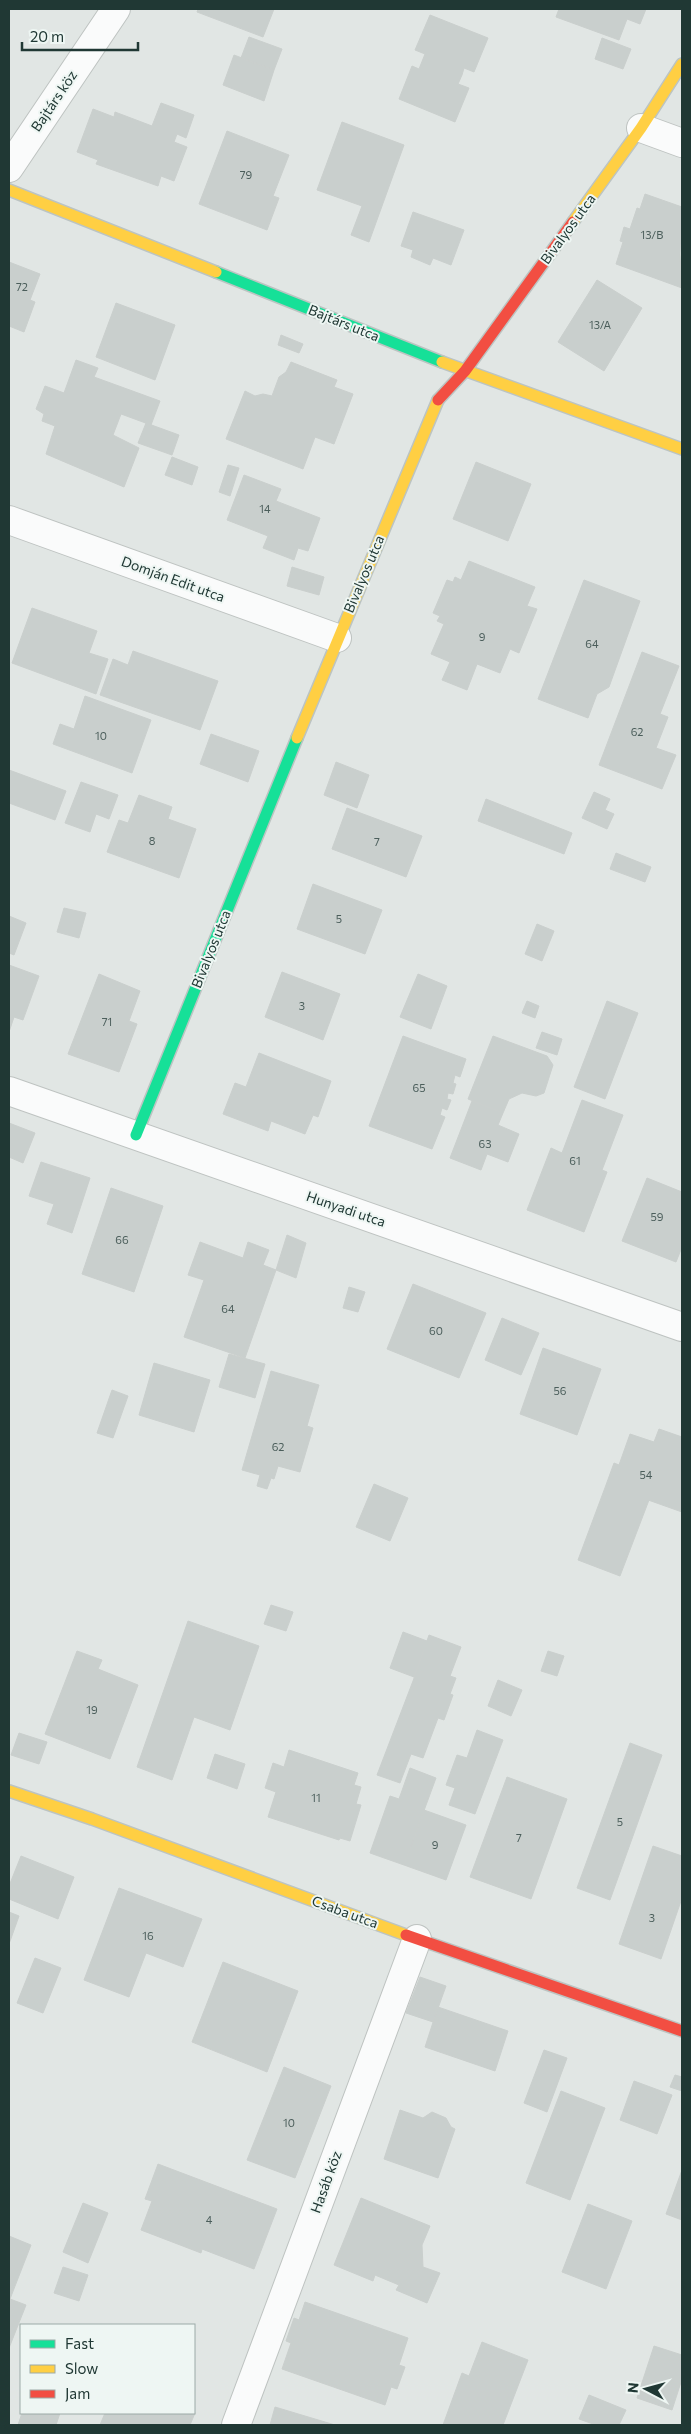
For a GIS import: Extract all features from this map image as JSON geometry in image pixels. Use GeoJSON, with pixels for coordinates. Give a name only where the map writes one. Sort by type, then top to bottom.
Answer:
{"type":"FeatureCollection","features":[{"type":"Feature","properties":{"kind":"street","name":"Bajtárs köz"},"geometry":{"type":"LineString","coordinates":[[9,168],[116,9]]}},
{"type":"Feature","properties":{"kind":"street","name":"Bivalyos utca"},"geometry":{"type":"LineString","coordinates":[[136,1135],[337,638],[440,395],[465,371],[641,128],[682,64]]}},
{"type":"Feature","properties":{"kind":"street"},"geometry":{"type":"LineString","coordinates":[[641,128],[682,143]]}},
{"type":"Feature","properties":{"kind":"street","name":"Bajtárs utca"},"geometry":{"type":"LineString","coordinates":[[9,190],[465,371],[682,449]]}},
{"type":"Feature","properties":{"kind":"street","name":"Domján Edit utca"},"geometry":{"type":"LineString","coordinates":[[9,520],[337,638]]}},
{"type":"Feature","properties":{"kind":"street","name":"Hunyadi utca"},"geometry":{"type":"LineString","coordinates":[[9,1091],[682,1327]]}},
{"type":"Feature","properties":{"kind":"street","name":"Csaba utca"},"geometry":{"type":"LineString","coordinates":[[9,1791],[92,1819],[417,1939],[682,2030]]}},
{"type":"Feature","properties":{"kind":"street","name":"Hasáb köz"},"geometry":{"type":"LineString","coordinates":[[236,2425],[417,1939]]}},
{"type":"Feature","properties":{"kind":"building"},"geometry":{"type":"Polygon","coordinates":[[[198,9],[274,9],[263,37],[197,12],[198,9]]]}},
{"type":"Feature","properties":{"kind":"building"},"geometry":{"type":"Polygon","coordinates":[[[559,9],[646,9],[640,24],[627,19],[619,40],[556,17],[559,9]]]}},
{"type":"Feature","properties":{"kind":"building"},"geometry":{"type":"Polygon","coordinates":[[[430,15],[488,38],[474,72],[464,68],[462,75],[423,59],[425,54],[415,50],[430,15]]]}},
{"type":"Feature","properties":{"kind":"building"},"geometry":{"type":"Polygon","coordinates":[[[249,37],[282,49],[274,70],[241,58],[249,37]]]}},
{"type":"Feature","properties":{"kind":"building"},"geometry":{"type":"Polygon","coordinates":[[[602,38],[631,49],[623,69],[595,59],[602,38]]]}},
{"type":"Feature","properties":{"kind":"building"},"geometry":{"type":"Polygon","coordinates":[[[234,55],[274,70],[264,101],[223,85],[234,55]]]}},
{"type":"Feature","properties":{"kind":"building"},"geometry":{"type":"Polygon","coordinates":[[[423,59],[462,75],[458,84],[469,88],[455,122],[399,99],[412,66],[419,69],[423,59]]]}},
{"type":"Feature","properties":{"kind":"building"},"geometry":{"type":"Polygon","coordinates":[[[161,103],[194,115],[186,138],[177,134],[174,142],[187,147],[174,181],[161,176],[158,186],[96,164],[98,160],[77,152],[93,109],[114,117],[115,112],[152,126],[161,103]]]}},
{"type":"Feature","properties":{"kind":"building"},"geometry":{"type":"Polygon","coordinates":[[[342,122],[404,145],[369,242],[351,235],[362,206],[317,190],[342,122]]]}},
{"type":"Feature","properties":{"kind":"building"},"geometry":{"type":"Polygon","coordinates":[[[227,131],[289,155],[273,196],[279,198],[267,230],[199,204],[227,131]]]}},
{"type":"Feature","properties":{"kind":"building"},"geometry":{"type":"Polygon","coordinates":[[[645,194],[682,207],[680,254],[682,288],[616,264],[623,242],[620,241],[624,227],[630,229],[637,208],[640,209],[645,194]]]}},
{"type":"Feature","properties":{"kind":"building"},"geometry":{"type":"Polygon","coordinates":[[[413,212],[464,230],[451,265],[433,258],[430,265],[411,257],[413,250],[401,246],[413,212]]]}},
{"type":"Feature","properties":{"kind":"building"},"geometry":{"type":"Polygon","coordinates":[[[9,262],[40,274],[30,300],[35,302],[24,332],[9,326],[9,262]]]}},
{"type":"Feature","properties":{"kind":"building"},"geometry":{"type":"Polygon","coordinates":[[[597,280],[642,308],[604,371],[558,342],[597,280]]]}},
{"type":"Feature","properties":{"kind":"building"},"geometry":{"type":"Polygon","coordinates":[[[116,303],[175,325],[155,380],[96,357],[116,303]]]}},
{"type":"Feature","properties":{"kind":"building"},"geometry":{"type":"Polygon","coordinates":[[[281,335],[303,344],[299,353],[278,345],[281,335]]]}},
{"type":"Feature","properties":{"kind":"building"},"geometry":{"type":"Polygon","coordinates":[[[76,360],[98,368],[94,377],[160,401],[151,425],[64,393],[76,360]]]}},
{"type":"Feature","properties":{"kind":"building"},"geometry":{"type":"Polygon","coordinates":[[[291,362],[337,380],[334,387],[353,394],[334,444],[315,437],[303,469],[226,439],[245,391],[255,396],[263,394],[272,396],[279,377],[286,372],[291,362]]]}},
{"type":"Feature","properties":{"kind":"building"},"geometry":{"type":"Polygon","coordinates":[[[45,386],[94,404],[67,463],[46,454],[55,426],[42,421],[44,414],[36,409],[45,386]]]}},
{"type":"Feature","properties":{"kind":"building"},"geometry":{"type":"Polygon","coordinates":[[[94,404],[121,414],[113,435],[139,448],[124,487],[67,463],[94,404]]]}},
{"type":"Feature","properties":{"kind":"building"},"geometry":{"type":"Polygon","coordinates":[[[146,423],[179,435],[172,455],[138,443],[146,423]]]}},
{"type":"Feature","properties":{"kind":"building"},"geometry":{"type":"Polygon","coordinates":[[[172,457],[198,467],[192,485],[165,475],[172,457]]]}},
{"type":"Feature","properties":{"kind":"building"},"geometry":{"type":"Polygon","coordinates":[[[476,462],[531,484],[508,541],[453,519],[476,462]]]}},
{"type":"Feature","properties":{"kind":"building"},"geometry":{"type":"Polygon","coordinates":[[[228,465],[239,468],[230,496],[219,492],[228,465]]]}},
{"type":"Feature","properties":{"kind":"building"},"geometry":{"type":"Polygon","coordinates":[[[244,475],[281,489],[276,501],[320,518],[308,551],[298,548],[294,560],[263,548],[268,536],[227,520],[244,475]]]}},
{"type":"Feature","properties":{"kind":"building"},"geometry":{"type":"Polygon","coordinates":[[[469,561],[535,587],[527,606],[537,609],[519,653],[510,649],[500,673],[477,664],[467,690],[442,680],[450,662],[431,654],[444,624],[437,621],[440,616],[433,613],[447,580],[453,582],[455,577],[461,580],[469,561]]]}},
{"type":"Feature","properties":{"kind":"building"},"geometry":{"type":"Polygon","coordinates":[[[292,567],[324,577],[319,595],[287,586],[292,567]]]}},
{"type":"Feature","properties":{"kind":"building"},"geometry":{"type":"Polygon","coordinates":[[[584,580],[640,601],[609,687],[597,694],[588,718],[538,699],[584,580]]]}},
{"type":"Feature","properties":{"kind":"building"},"geometry":{"type":"Polygon","coordinates":[[[32,608],[97,631],[89,653],[108,659],[96,694],[12,663],[32,608]]]}},
{"type":"Feature","properties":{"kind":"building"},"geometry":{"type":"Polygon","coordinates":[[[133,651],[218,681],[200,730],[100,695],[113,659],[128,665],[133,651]]]}},
{"type":"Feature","properties":{"kind":"building"},"geometry":{"type":"Polygon","coordinates":[[[642,652],[679,666],[660,714],[668,717],[656,748],[676,755],[662,789],[599,765],[642,652]]]}},
{"type":"Feature","properties":{"kind":"building"},"geometry":{"type":"Polygon","coordinates":[[[85,696],[151,720],[132,773],[53,744],[60,724],[74,729],[85,696]]]}},
{"type":"Feature","properties":{"kind":"building"},"geometry":{"type":"Polygon","coordinates":[[[211,734],[259,751],[248,782],[200,764],[211,734]]]}},
{"type":"Feature","properties":{"kind":"building"},"geometry":{"type":"Polygon","coordinates":[[[336,762],[369,775],[357,808],[324,795],[336,762]]]}},
{"type":"Feature","properties":{"kind":"building"},"geometry":{"type":"Polygon","coordinates":[[[9,770],[66,791],[55,820],[9,803],[9,770]]]}},
{"type":"Feature","properties":{"kind":"building"},"geometry":{"type":"Polygon","coordinates":[[[81,782],[118,795],[109,819],[96,814],[90,832],[65,823],[81,782]]]}},
{"type":"Feature","properties":{"kind":"building"},"geometry":{"type":"Polygon","coordinates":[[[594,792],[610,799],[605,810],[614,814],[607,829],[582,818],[594,792]]]}},
{"type":"Feature","properties":{"kind":"building"},"geometry":{"type":"Polygon","coordinates":[[[139,795],[172,807],[168,819],[196,829],[179,878],[107,852],[119,820],[128,823],[139,795]]]}},
{"type":"Feature","properties":{"kind":"building"},"geometry":{"type":"Polygon","coordinates":[[[486,799],[572,833],[564,854],[478,821],[486,799]]]}},
{"type":"Feature","properties":{"kind":"building"},"geometry":{"type":"Polygon","coordinates":[[[347,808],[422,836],[406,877],[332,849],[347,808]]]}},
{"type":"Feature","properties":{"kind":"building"},"geometry":{"type":"Polygon","coordinates":[[[616,853],[651,867],[645,882],[610,869],[616,853]]]}},
{"type":"Feature","properties":{"kind":"building"},"geometry":{"type":"Polygon","coordinates":[[[313,884],[382,910],[365,954],[297,929],[313,884]]]}},
{"type":"Feature","properties":{"kind":"building"},"geometry":{"type":"Polygon","coordinates":[[[64,908],[86,913],[79,938],[57,932],[64,908]]]}},
{"type":"Feature","properties":{"kind":"building"},"geometry":{"type":"Polygon","coordinates":[[[9,916],[26,923],[14,955],[9,953],[9,916]]]}},
{"type":"Feature","properties":{"kind":"building"},"geometry":{"type":"Polygon","coordinates":[[[537,924],[554,931],[542,961],[525,954],[537,924]]]}},
{"type":"Feature","properties":{"kind":"building"},"geometry":{"type":"Polygon","coordinates":[[[9,965],[39,976],[23,1020],[14,1017],[9,1032],[9,965]]]}},
{"type":"Feature","properties":{"kind":"building"},"geometry":{"type":"Polygon","coordinates":[[[282,972],[340,994],[323,1040],[265,1017],[282,972]]]}},
{"type":"Feature","properties":{"kind":"building"},"geometry":{"type":"Polygon","coordinates":[[[99,974],[140,991],[129,1021],[137,1024],[119,1072],[68,1054],[99,974]]]}},
{"type":"Feature","properties":{"kind":"building"},"geometry":{"type":"Polygon","coordinates":[[[418,974],[447,986],[431,1029],[400,1017],[418,974]]]}},
{"type":"Feature","properties":{"kind":"building"},"geometry":{"type":"Polygon","coordinates":[[[527,1001],[539,1006],[535,1018],[522,1013],[527,1001]]]}},
{"type":"Feature","properties":{"kind":"building"},"geometry":{"type":"Polygon","coordinates":[[[607,1001],[638,1013],[605,1099],[574,1087],[607,1001]]]}},
{"type":"Feature","properties":{"kind":"building"},"geometry":{"type":"Polygon","coordinates":[[[542,1032],[562,1039],[557,1055],[536,1048],[542,1032]]]}},
{"type":"Feature","properties":{"kind":"building"},"geometry":{"type":"Polygon","coordinates":[[[403,1036],[466,1059],[460,1077],[455,1075],[453,1083],[456,1084],[453,1094],[448,1093],[447,1099],[451,1100],[447,1110],[442,1108],[440,1115],[445,1117],[432,1149],[369,1126],[403,1036]]]}},
{"type":"Feature","properties":{"kind":"building"},"geometry":{"type":"Polygon","coordinates":[[[493,1036],[547,1056],[553,1065],[544,1093],[536,1096],[522,1093],[509,1099],[503,1113],[468,1099],[493,1036]]]}},
{"type":"Feature","properties":{"kind":"building"},"geometry":{"type":"Polygon","coordinates":[[[259,1053],[331,1081],[318,1117],[313,1115],[305,1134],[271,1121],[268,1131],[223,1114],[235,1083],[246,1087],[259,1053]]]}},
{"type":"Feature","properties":{"kind":"building"},"geometry":{"type":"Polygon","coordinates":[[[582,1100],[623,1115],[602,1170],[607,1172],[584,1232],[527,1210],[551,1148],[562,1153],[582,1100]]]}},
{"type":"Feature","properties":{"kind":"building"},"geometry":{"type":"Polygon","coordinates":[[[472,1101],[503,1113],[498,1125],[519,1134],[508,1162],[487,1154],[481,1170],[450,1158],[472,1101]]]}},
{"type":"Feature","properties":{"kind":"building"},"geometry":{"type":"Polygon","coordinates":[[[9,1123],[35,1133],[23,1163],[9,1157],[9,1123]]]}},
{"type":"Feature","properties":{"kind":"building"},"geometry":{"type":"Polygon","coordinates":[[[41,1162],[90,1178],[72,1233],[47,1224],[54,1204],[29,1196],[41,1162]]]}},
{"type":"Feature","properties":{"kind":"building"},"geometry":{"type":"Polygon","coordinates":[[[647,1178],[682,1192],[682,1247],[676,1262],[622,1241],[647,1178]]]}},
{"type":"Feature","properties":{"kind":"building"},"geometry":{"type":"Polygon","coordinates":[[[111,1188],[163,1206],[134,1292],[82,1274],[111,1188]]]}},
{"type":"Feature","properties":{"kind":"building"},"geometry":{"type":"Polygon","coordinates":[[[287,1235],[306,1243],[296,1278],[276,1270],[287,1235]]]}},
{"type":"Feature","properties":{"kind":"building"},"geometry":{"type":"Polygon","coordinates":[[[200,1242],[243,1258],[248,1242],[269,1250],[263,1265],[276,1270],[245,1358],[184,1337],[204,1280],[188,1275],[200,1242]]]}},
{"type":"Feature","properties":{"kind":"building"},"geometry":{"type":"Polygon","coordinates":[[[413,1284],[486,1313],[459,1378],[387,1349],[413,1284]]]}},
{"type":"Feature","properties":{"kind":"building"},"geometry":{"type":"Polygon","coordinates":[[[349,1287],[365,1292],[358,1312],[343,1308],[349,1287]]]}},
{"type":"Feature","properties":{"kind":"building"},"geometry":{"type":"Polygon","coordinates":[[[502,1318],[539,1333],[521,1375],[485,1360],[502,1318]]]}},
{"type":"Feature","properties":{"kind":"building"},"geometry":{"type":"Polygon","coordinates":[[[543,1348],[601,1369],[577,1435],[520,1414],[543,1348]]]}},
{"type":"Feature","properties":{"kind":"building"},"geometry":{"type":"Polygon","coordinates":[[[229,1354],[265,1364],[255,1398],[219,1387],[229,1354]]]}},
{"type":"Feature","properties":{"kind":"building"},"geometry":{"type":"Polygon","coordinates":[[[154,1363],[210,1380],[194,1432],[139,1415],[154,1363]]]}},
{"type":"Feature","properties":{"kind":"building"},"geometry":{"type":"Polygon","coordinates":[[[271,1371],[319,1385],[307,1426],[313,1428],[300,1472],[278,1466],[274,1479],[271,1478],[267,1489],[257,1486],[260,1475],[242,1470],[271,1371]]]}},
{"type":"Feature","properties":{"kind":"building"},"geometry":{"type":"Polygon","coordinates":[[[112,1390],[128,1396],[113,1438],[97,1433],[112,1390]]]}},
{"type":"Feature","properties":{"kind":"building"},"geometry":{"type":"Polygon","coordinates":[[[659,1429],[682,1437],[682,1512],[606,1485],[614,1463],[619,1465],[630,1434],[654,1442],[659,1429]]]}},
{"type":"Feature","properties":{"kind":"building"},"geometry":{"type":"Polygon","coordinates":[[[374,1484],[408,1498],[390,1541],[356,1527],[374,1484]]]}},
{"type":"Feature","properties":{"kind":"building"},"geometry":{"type":"Polygon","coordinates":[[[606,1485],[649,1500],[620,1576],[578,1560],[606,1485]]]}},
{"type":"Feature","properties":{"kind":"building"},"geometry":{"type":"Polygon","coordinates":[[[271,1605],[293,1612],[286,1631],[264,1624],[271,1605]]]}},
{"type":"Feature","properties":{"kind":"building"},"geometry":{"type":"Polygon","coordinates":[[[188,1621],[259,1646],[230,1730],[194,1717],[172,1780],[137,1767],[188,1621]]]}},
{"type":"Feature","properties":{"kind":"building"},"geometry":{"type":"Polygon","coordinates":[[[403,1632],[427,1641],[414,1677],[390,1668],[403,1632]]]}},
{"type":"Feature","properties":{"kind":"building"},"geometry":{"type":"Polygon","coordinates":[[[429,1635],[461,1647],[450,1676],[456,1678],[450,1694],[413,1681],[429,1635]]]}},
{"type":"Feature","properties":{"kind":"building"},"geometry":{"type":"Polygon","coordinates":[[[77,1651],[102,1660],[98,1669],[138,1685],[110,1759],[45,1734],[77,1651]]]}},
{"type":"Feature","properties":{"kind":"building"},"geometry":{"type":"Polygon","coordinates":[[[548,1651],[564,1656],[557,1676],[541,1671],[548,1651]]]}},
{"type":"Feature","properties":{"kind":"building"},"geometry":{"type":"Polygon","coordinates":[[[498,1680],[522,1690],[511,1716],[488,1706],[498,1680]]]}},
{"type":"Feature","properties":{"kind":"building"},"geometry":{"type":"Polygon","coordinates":[[[413,1681],[453,1695],[444,1720],[438,1718],[423,1758],[411,1754],[400,1783],[377,1775],[413,1681]]]}},
{"type":"Feature","properties":{"kind":"building"},"geometry":{"type":"Polygon","coordinates":[[[477,1730],[503,1740],[475,1814],[449,1805],[455,1788],[446,1785],[457,1755],[467,1758],[477,1730]]]}},
{"type":"Feature","properties":{"kind":"building"},"geometry":{"type":"Polygon","coordinates":[[[19,1733],[47,1742],[39,1764],[11,1755],[19,1733]]]}},
{"type":"Feature","properties":{"kind":"building"},"geometry":{"type":"Polygon","coordinates":[[[630,1743],[662,1755],[610,1900],[577,1888],[630,1743]]]}},
{"type":"Feature","properties":{"kind":"building"},"geometry":{"type":"Polygon","coordinates":[[[289,1750],[358,1773],[354,1785],[361,1787],[356,1804],[361,1805],[350,1841],[340,1838],[339,1840],[268,1817],[276,1792],[265,1788],[273,1763],[284,1767],[289,1750]]]}},
{"type":"Feature","properties":{"kind":"building"},"geometry":{"type":"Polygon","coordinates":[[[215,1754],[245,1764],[237,1789],[207,1778],[215,1754]]]}},
{"type":"Feature","properties":{"kind":"building"},"geometry":{"type":"Polygon","coordinates":[[[410,1768],[436,1778],[404,1865],[370,1853],[390,1796],[399,1799],[410,1768]]]}},
{"type":"Feature","properties":{"kind":"building"},"geometry":{"type":"Polygon","coordinates":[[[507,1777],[567,1799],[531,1899],[470,1877],[507,1777]]]}},
{"type":"Feature","properties":{"kind":"building"},"geometry":{"type":"Polygon","coordinates":[[[424,1810],[466,1825],[446,1880],[404,1865],[424,1810]]]}},
{"type":"Feature","properties":{"kind":"building"},"geometry":{"type":"Polygon","coordinates":[[[653,1846],[682,1856],[682,1898],[661,1959],[619,1944],[653,1846]]]}},
{"type":"Feature","properties":{"kind":"building"},"geometry":{"type":"Polygon","coordinates":[[[21,1856],[74,1877],[58,1919],[9,1899],[9,1886],[21,1856]]]}},
{"type":"Feature","properties":{"kind":"building"},"geometry":{"type":"Polygon","coordinates":[[[119,1888],[202,1919],[183,1967],[146,1953],[129,1997],[84,1980],[119,1888]]]}},
{"type":"Feature","properties":{"kind":"building"},"geometry":{"type":"Polygon","coordinates":[[[9,1912],[19,1916],[9,1944],[9,1912]]]}},
{"type":"Feature","properties":{"kind":"building"},"geometry":{"type":"Polygon","coordinates":[[[35,1958],[61,1968],[43,2013],[17,2003],[35,1958]]]}},
{"type":"Feature","properties":{"kind":"building"},"geometry":{"type":"Polygon","coordinates":[[[223,1962],[298,1991],[267,2072],[192,2042],[223,1962]]]}},
{"type":"Feature","properties":{"kind":"building"},"geometry":{"type":"Polygon","coordinates":[[[420,1977],[446,1986],[433,2022],[406,2013],[420,1977]]]}},
{"type":"Feature","properties":{"kind":"building"},"geometry":{"type":"Polygon","coordinates":[[[438,2007],[508,2031],[495,2071],[425,2047],[438,2007]]]}},
{"type":"Feature","properties":{"kind":"building"},"geometry":{"type":"Polygon","coordinates":[[[544,2050],[567,2058],[547,2112],[524,2103],[544,2050]]]}},
{"type":"Feature","properties":{"kind":"building"},"geometry":{"type":"Polygon","coordinates":[[[284,2067],[331,2086],[295,2178],[247,2160],[284,2067]]]}},
{"type":"Feature","properties":{"kind":"building"},"geometry":{"type":"Polygon","coordinates":[[[675,2075],[682,2077],[682,2091],[670,2087],[675,2075]]]}},
{"type":"Feature","properties":{"kind":"building"},"geometry":{"type":"Polygon","coordinates":[[[634,2081],[672,2095],[657,2134],[620,2120],[634,2081]]]}},
{"type":"Feature","properties":{"kind":"building"},"geometry":{"type":"Polygon","coordinates":[[[561,2091],[605,2108],[570,2200],[526,2183],[561,2091]]]}},
{"type":"Feature","properties":{"kind":"building"},"geometry":{"type":"Polygon","coordinates":[[[400,2110],[423,2118],[432,2112],[446,2118],[451,2127],[455,2129],[438,2178],[384,2159],[400,2110]]]}},
{"type":"Feature","properties":{"kind":"building"},"geometry":{"type":"Polygon","coordinates":[[[158,2164],[277,2209],[254,2269],[202,2249],[201,2253],[141,2230],[152,2201],[145,2199],[158,2164]]]}},
{"type":"Feature","properties":{"kind":"building"},"geometry":{"type":"Polygon","coordinates":[[[682,2170],[682,2220],[666,2214],[682,2170]]]}},
{"type":"Feature","properties":{"kind":"building"},"geometry":{"type":"Polygon","coordinates":[[[361,2198],[430,2226],[422,2245],[423,2267],[440,2273],[427,2303],[396,2290],[399,2285],[375,2275],[373,2281],[334,2265],[361,2198]]]}},
{"type":"Feature","properties":{"kind":"building"},"geometry":{"type":"Polygon","coordinates":[[[83,2203],[108,2213],[88,2263],[63,2252],[83,2203]]]}},
{"type":"Feature","properties":{"kind":"building"},"geometry":{"type":"Polygon","coordinates":[[[588,2204],[632,2221],[606,2289],[562,2272],[588,2204]]]}},
{"type":"Feature","properties":{"kind":"building"},"geometry":{"type":"Polygon","coordinates":[[[9,2236],[31,2245],[10,2299],[26,2305],[9,2348],[9,2236]]]}},
{"type":"Feature","properties":{"kind":"building"},"geometry":{"type":"Polygon","coordinates":[[[63,2267],[88,2275],[79,2301],[54,2293],[63,2267]]]}},
{"type":"Feature","properties":{"kind":"building"},"geometry":{"type":"Polygon","coordinates":[[[305,2302],[408,2338],[399,2365],[405,2367],[397,2389],[391,2387],[385,2405],[282,2369],[291,2343],[286,2341],[294,2318],[299,2320],[305,2302]]]}},
{"type":"Feature","properties":{"kind":"building"},"geometry":{"type":"Polygon","coordinates":[[[482,2342],[528,2360],[503,2425],[443,2425],[462,2373],[469,2376],[482,2342]]]}},
{"type":"Feature","properties":{"kind":"building"},"geometry":{"type":"Polygon","coordinates":[[[654,2346],[682,2355],[682,2379],[672,2410],[637,2398],[654,2346]]]}},
{"type":"Feature","properties":{"kind":"building"},"geometry":{"type":"Polygon","coordinates":[[[589,2395],[626,2410],[619,2425],[596,2425],[579,2419],[589,2395]]]}},
{"type":"Feature","properties":{"kind":"building"},"geometry":{"type":"Polygon","coordinates":[[[275,2407],[335,2425],[270,2425],[275,2407]]]}},
{"type":"Feature","properties":{"kind":"building"},"geometry":{"type":"Polygon","coordinates":[[[22,2414],[60,2414],[56,2425],[18,2425],[22,2414]]]}},
{"type":"Feature","properties":{"kind":"building"},"geometry":{"type":"Polygon","coordinates":[[[105,2414],[195,2414],[190,2425],[100,2425],[105,2414]]]}},
{"type":"Feature","properties":{"kind":"traffic: fast"},"geometry":{"type":"LineString","coordinates":[[216,272],[442,362]]}},
{"type":"Feature","properties":{"kind":"traffic: fast"},"geometry":{"type":"LineString","coordinates":[[136,1135],[297,738]]}},
{"type":"Feature","properties":{"kind":"traffic: slow"},"geometry":{"type":"LineString","coordinates":[[573,222],[641,128],[682,64]]}},
{"type":"Feature","properties":{"kind":"traffic: slow"},"geometry":{"type":"LineString","coordinates":[[9,190],[216,272]]}},
{"type":"Feature","properties":{"kind":"traffic: slow"},"geometry":{"type":"LineString","coordinates":[[442,362],[682,449]]}},
{"type":"Feature","properties":{"kind":"traffic: slow"},"geometry":{"type":"LineString","coordinates":[[297,738],[438,400]]}},
{"type":"Feature","properties":{"kind":"traffic: slow"},"geometry":{"type":"LineString","coordinates":[[9,1791],[92,1819],[406,1935]]}},
{"type":"Feature","properties":{"kind":"traffic: jam"},"geometry":{"type":"LineString","coordinates":[[438,400],[465,371],[573,222]]}},
{"type":"Feature","properties":{"kind":"traffic: jam"},"geometry":{"type":"LineString","coordinates":[[406,1935],[682,2031]]}}]}
